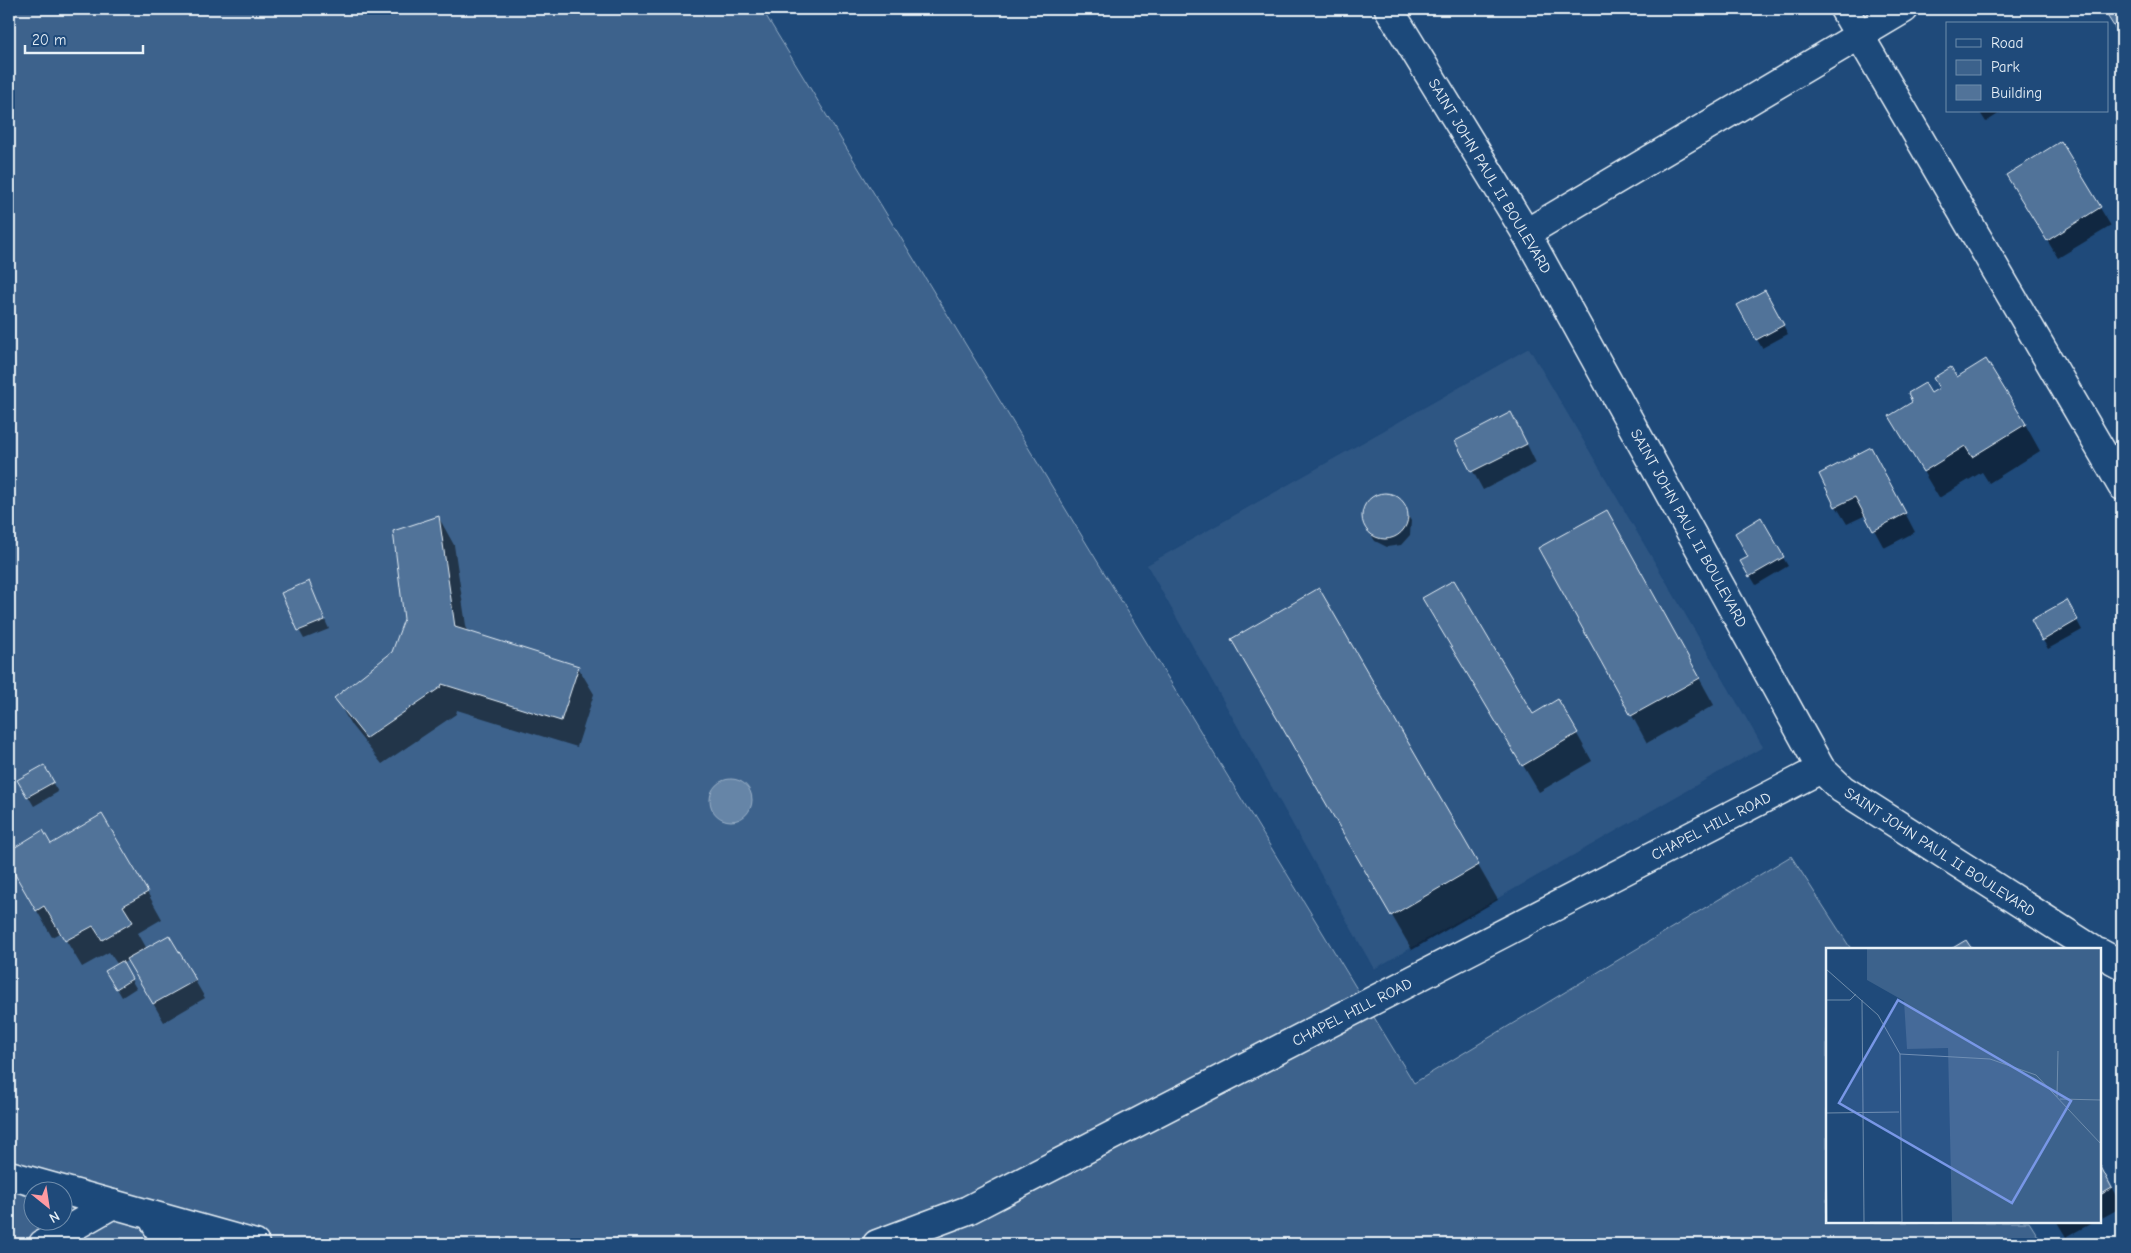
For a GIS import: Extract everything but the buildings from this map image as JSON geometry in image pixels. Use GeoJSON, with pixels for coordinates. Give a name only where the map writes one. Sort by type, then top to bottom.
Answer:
{"type":"FeatureCollection","features":[{"type":"Feature","properties":{"kind":"street","name":"SAINT JOHN PAUL II BOULEVARD"},"geometry":{"type":"LineString","coordinates":[[1389,9],[1526,233],[1821,769],[1842,789],[2090,948]]}},
{"type":"Feature","properties":{"kind":"street"},"geometry":{"type":"LineString","coordinates":[[1844,9],[2122,486]]}},
{"type":"Feature","properties":{"kind":"street"},"geometry":{"type":"LineString","coordinates":[[1526,233],[1904,9]]}},
{"type":"Feature","properties":{"kind":"street","name":"CHAPEL HILL ROAD"},"geometry":{"type":"LineString","coordinates":[[877,1244],[968,1210],[1821,769]]}},
{"type":"Feature","properties":{"kind":"street"},"geometry":{"type":"LineString","coordinates":[[2101,954],[2122,965]]}},
{"type":"Feature","properties":{"kind":"street"},"geometry":{"type":"LineString","coordinates":[[9,1175],[255,1244]]}},
{"type":"Feature","properties":{"kind":"street"},"geometry":{"type":"LineString","coordinates":[[43,1244],[113,1204]]}},
{"type":"Feature","properties":{"kind":"street"},"geometry":{"type":"LineString","coordinates":[[152,1215],[167,1244]]}},
{"type":"Feature","properties":{"kind":"shaded area"},"geometry":{"type":"Polygon","coordinates":[[[1529,348],[1763,747],[1374,969],[1147,565],[1529,348]]]}},
{"type":"Feature","properties":{"kind":"shaded area"},"geometry":{"type":"Polygon","coordinates":[[[731,779],[746,785],[752,800],[746,815],[731,821],[716,815],[710,800],[716,785],[731,779]]]}},
{"type":"Feature","properties":{"kind":"green space"},"geometry":{"type":"Polygon","coordinates":[[[9,9],[762,9],[1414,1083],[1791,856],[1850,948],[1826,948],[1826,1223],[2030,1223],[2043,1244],[9,1244],[9,9]]]}}]}
